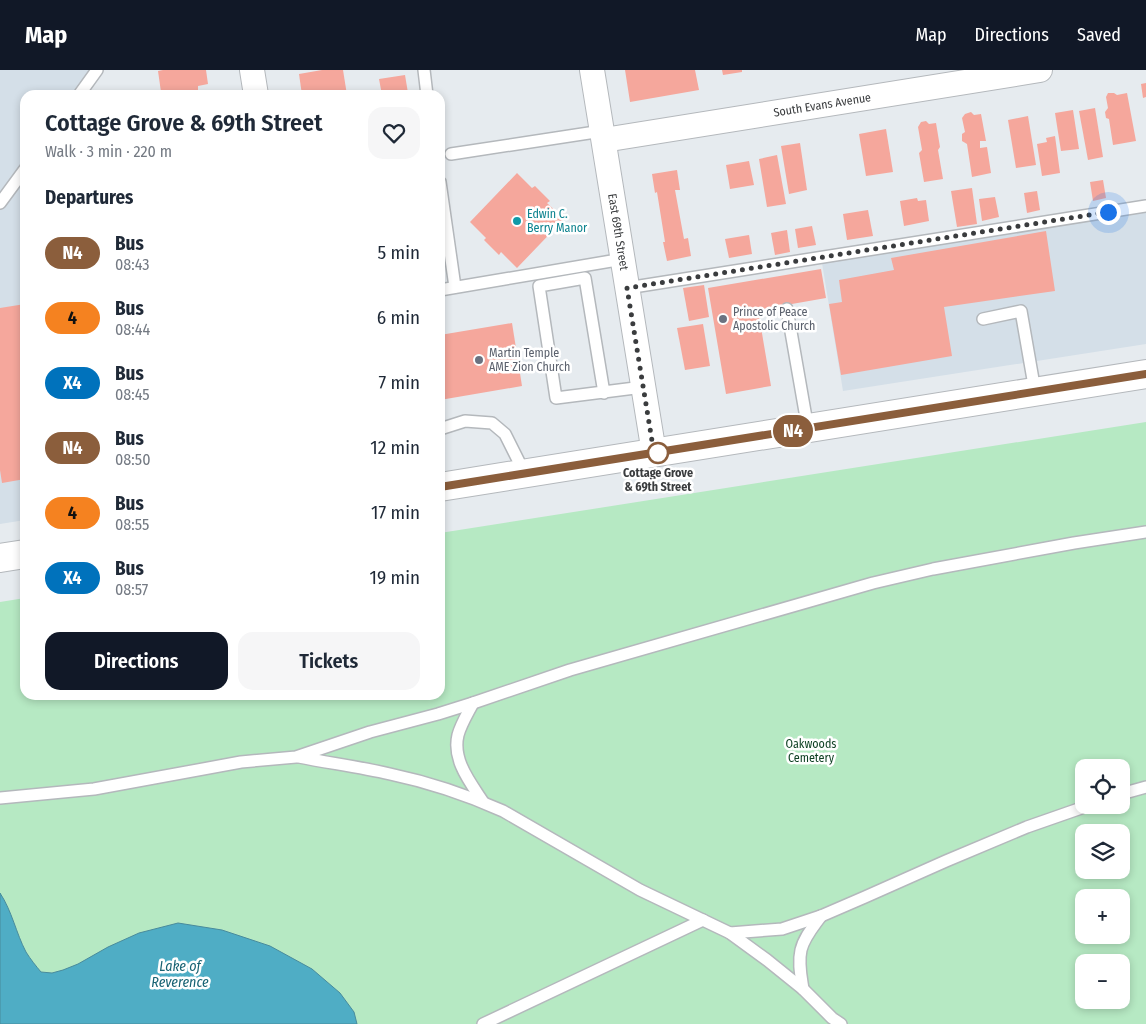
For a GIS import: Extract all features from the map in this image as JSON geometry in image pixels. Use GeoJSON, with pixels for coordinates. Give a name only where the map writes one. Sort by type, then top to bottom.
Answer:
{"type":"FeatureCollection","features":[{"type":"Feature","properties":{"kind":"main road"},"geometry":{"type":"LineString","coordinates":[[445,486],[1146,374]]}},
{"type":"Feature","properties":{"kind":"main road"},"geometry":{"type":"LineString","coordinates":[[0,558],[20,555]]}},
{"type":"Feature","properties":{"kind":"street"},"geometry":{"type":"LineString","coordinates":[[252,70],[255,90]]}},
{"type":"Feature","properties":{"kind":"street","name":"East 69th Street"},"geometry":{"type":"LineString","coordinates":[[592,70],[654,453]]}},
{"type":"Feature","properties":{"kind":"street","name":"South Evans Avenue"},"geometry":{"type":"LineString","coordinates":[[603,135],[1040,70]]}},
{"type":"Feature","properties":{"kind":"lane"},"geometry":{"type":"LineString","coordinates":[[82,90],[97,70]]}},
{"type":"Feature","properties":{"kind":"lane"},"geometry":{"type":"LineString","coordinates":[[424,70],[427,90]]}},
{"type":"Feature","properties":{"kind":"lane"},"geometry":{"type":"LineString","coordinates":[[88,82],[89,90]]}},
{"type":"Feature","properties":{"kind":"lane"},"geometry":{"type":"LineString","coordinates":[[451,154],[603,135]]}},
{"type":"Feature","properties":{"kind":"lane"},"geometry":{"type":"LineString","coordinates":[[0,203],[20,176]]}},
{"type":"Feature","properties":{"kind":"lane"},"geometry":{"type":"LineString","coordinates":[[627,288],[1146,206]]}},
{"type":"Feature","properties":{"kind":"lane"},"geometry":{"type":"LineString","coordinates":[[445,217],[455,287]]}},
{"type":"Feature","properties":{"kind":"lane"},"geometry":{"type":"LineString","coordinates":[[445,289],[623,259]]}},
{"type":"Feature","properties":{"kind":"lane"},"geometry":{"type":"LineString","coordinates":[[570,268],[572,281]]}},
{"type":"Feature","properties":{"kind":"lane"},"geometry":{"type":"LineString","coordinates":[[604,393],[585,278],[539,286],[556,398],[604,393],[643,387]]}},
{"type":"Feature","properties":{"kind":"lane"},"geometry":{"type":"LineString","coordinates":[[787,308],[808,429]]}},
{"type":"Feature","properties":{"kind":"lane"},"geometry":{"type":"LineString","coordinates":[[983,319],[1021,311],[1035,391]]}},
{"type":"Feature","properties":{"kind":"lane"},"geometry":{"type":"LineString","coordinates":[[445,427],[465,421],[492,422],[505,434],[524,474]]}},
{"type":"Feature","properties":{"kind":"lane"},"geometry":{"type":"LineString","coordinates":[[0,798],[94,789],[242,762],[296,757],[370,732],[474,703],[570,670],[873,583],[933,568],[1146,532]]}},
{"type":"Feature","properties":{"kind":"lane"},"geometry":{"type":"LineString","coordinates":[[474,703],[459,733],[456,747],[459,761],[466,776],[483,802]]}},
{"type":"Feature","properties":{"kind":"lane"},"geometry":{"type":"LineString","coordinates":[[296,757],[390,774],[446,789],[503,811],[640,890],[730,933],[803,989],[840,1024]]}},
{"type":"Feature","properties":{"kind":"lane"},"geometry":{"type":"LineString","coordinates":[[1130,791],[1146,787]]}},
{"type":"Feature","properties":{"kind":"lane"},"geometry":{"type":"LineString","coordinates":[[730,933],[782,929],[822,916],[1027,827],[1075,810]]}},
{"type":"Feature","properties":{"kind":"lane"},"geometry":{"type":"LineString","coordinates":[[803,989],[800,968],[802,949],[809,934],[822,916]]}},
{"type":"Feature","properties":{"kind":"lane"},"geometry":{"type":"LineString","coordinates":[[483,1024],[703,920]]}},
{"type":"Feature","properties":{"kind":"shaded area"},"geometry":{"type":"Polygon","coordinates":[[[0,70],[97,70],[88,82],[89,90],[20,90],[20,521],[0,524],[0,70]]]}},
{"type":"Feature","properties":{"kind":"shaded area"},"geometry":{"type":"Polygon","coordinates":[[[1146,206],[1146,344],[843,391],[821,257],[1146,206]]]}},
{"type":"Feature","properties":{"kind":"green space","name":"Oakwoods Cemetery"},"geometry":{"type":"Polygon","coordinates":[[[1146,422],[1146,1024],[0,1024],[0,602],[20,599],[20,700],[445,700],[445,532],[1146,422]]]}},
{"type":"Feature","properties":{"kind":"water","name":"Lake of Reverence"},"geometry":{"type":"Polygon","coordinates":[[[0,893],[8,907],[26,952],[41,972],[52,973],[63,970],[139,933],[178,923],[222,930],[270,946],[312,969],[340,993],[354,1012],[357,1024],[0,1024],[0,893]]]}},
{"type":"Feature","properties":{"kind":"building"},"geometry":{"type":"Polygon","coordinates":[[[206,70],[208,84],[198,86],[198,90],[161,90],[158,71],[206,70]]]}},
{"type":"Feature","properties":{"kind":"building"},"geometry":{"type":"Polygon","coordinates":[[[322,70],[343,70],[346,90],[301,90],[299,74],[322,70]]]}},
{"type":"Feature","properties":{"kind":"building"},"geometry":{"type":"Polygon","coordinates":[[[625,70],[695,70],[699,90],[630,102],[625,70]]]}},
{"type":"Feature","properties":{"kind":"building"},"geometry":{"type":"Polygon","coordinates":[[[722,70],[742,70],[742,72],[723,75],[722,70]]]}},
{"type":"Feature","properties":{"kind":"building"},"geometry":{"type":"Polygon","coordinates":[[[405,75],[408,90],[381,90],[379,79],[405,75]]]}},
{"type":"Feature","properties":{"kind":"building"},"geometry":{"type":"Polygon","coordinates":[[[1146,83],[1146,97],[1143,98],[1141,84],[1146,83]]]}},
{"type":"Feature","properties":{"kind":"building"},"geometry":{"type":"Polygon","coordinates":[[[1108,93],[1117,95],[1127,93],[1136,141],[1113,145],[1109,119],[1106,118],[1105,112],[1108,108],[1106,97],[1108,93]]]}},
{"type":"Feature","properties":{"kind":"building"},"geometry":{"type":"Polygon","coordinates":[[[1095,108],[1103,157],[1088,160],[1079,111],[1095,108]]]}},
{"type":"Feature","properties":{"kind":"building"},"geometry":{"type":"Polygon","coordinates":[[[1073,110],[1079,149],[1061,151],[1055,113],[1073,110]]]}},
{"type":"Feature","properties":{"kind":"building"},"geometry":{"type":"Polygon","coordinates":[[[971,112],[974,115],[981,114],[986,141],[980,141],[980,148],[987,147],[991,173],[972,177],[967,144],[962,141],[962,134],[965,132],[962,118],[965,114],[971,112]]]}},
{"type":"Feature","properties":{"kind":"building"},"geometry":{"type":"Polygon","coordinates":[[[1028,116],[1036,165],[1016,168],[1008,120],[1028,116]]]}},
{"type":"Feature","properties":{"kind":"building"},"geometry":{"type":"Polygon","coordinates":[[[926,121],[929,124],[936,123],[943,179],[924,182],[919,153],[922,150],[918,127],[921,122],[926,121]]]}},
{"type":"Feature","properties":{"kind":"building"},"geometry":{"type":"Polygon","coordinates":[[[886,129],[893,172],[866,176],[859,134],[886,129]]]}},
{"type":"Feature","properties":{"kind":"building"},"geometry":{"type":"Polygon","coordinates":[[[1055,136],[1060,173],[1042,176],[1037,144],[1047,142],[1046,138],[1055,136]]]}},
{"type":"Feature","properties":{"kind":"building"},"geometry":{"type":"Polygon","coordinates":[[[800,143],[807,190],[789,194],[781,146],[800,143]]]}},
{"type":"Feature","properties":{"kind":"building"},"geometry":{"type":"Polygon","coordinates":[[[777,155],[786,204],[767,207],[759,159],[777,155]]]}},
{"type":"Feature","properties":{"kind":"building"},"geometry":{"type":"Polygon","coordinates":[[[749,161],[754,185],[730,189],[726,165],[749,161]]]}},
{"type":"Feature","properties":{"kind":"building"},"geometry":{"type":"Polygon","coordinates":[[[677,170],[680,190],[675,190],[684,239],[688,238],[691,256],[667,261],[657,192],[655,193],[652,174],[677,170]]]}},
{"type":"Feature","properties":{"kind":"building","name":"Edwin C. Berry Manor"},"geometry":{"type":"Polygon","coordinates":[[[517,173],[532,188],[535,186],[550,201],[547,203],[564,219],[517,268],[501,252],[499,255],[470,222],[517,173]]]}},
{"type":"Feature","properties":{"kind":"building"},"geometry":{"type":"Polygon","coordinates":[[[1103,180],[1106,198],[1093,201],[1090,182],[1103,180]]]}},
{"type":"Feature","properties":{"kind":"building"},"geometry":{"type":"Polygon","coordinates":[[[972,188],[977,224],[957,227],[951,191],[972,188]]]}},
{"type":"Feature","properties":{"kind":"building"},"geometry":{"type":"Polygon","coordinates":[[[1037,191],[1040,210],[1027,213],[1024,193],[1037,191]]]}},
{"type":"Feature","properties":{"kind":"building"},"geometry":{"type":"Polygon","coordinates":[[[995,197],[999,217],[982,221],[979,199],[995,197]]]}},
{"type":"Feature","properties":{"kind":"building"},"geometry":{"type":"Polygon","coordinates":[[[917,198],[918,201],[926,200],[929,221],[904,226],[900,201],[917,198]]]}},
{"type":"Feature","properties":{"kind":"building"},"geometry":{"type":"Polygon","coordinates":[[[868,210],[873,236],[847,240],[843,214],[868,210]]]}},
{"type":"Feature","properties":{"kind":"building"},"geometry":{"type":"Polygon","coordinates":[[[812,226],[816,245],[798,248],[795,229],[812,226]]]}},
{"type":"Feature","properties":{"kind":"building"},"geometry":{"type":"Polygon","coordinates":[[[787,230],[790,252],[775,255],[771,233],[787,230]]]}},
{"type":"Feature","properties":{"kind":"building"},"geometry":{"type":"Polygon","coordinates":[[[1046,231],[1055,291],[944,307],[952,356],[841,375],[829,304],[842,302],[839,280],[894,270],[891,258],[1046,231]]]}},
{"type":"Feature","properties":{"kind":"building"},"geometry":{"type":"Polygon","coordinates":[[[749,235],[752,254],[729,258],[725,239],[749,235]]]}},
{"type":"Feature","properties":{"kind":"building"},"geometry":{"type":"Polygon","coordinates":[[[821,269],[826,298],[758,310],[771,386],[726,394],[708,288],[821,269]]]}},
{"type":"Feature","properties":{"kind":"building"},"geometry":{"type":"Polygon","coordinates":[[[704,285],[709,317],[689,321],[683,288],[704,285]]]}},
{"type":"Feature","properties":{"kind":"building"},"geometry":{"type":"Polygon","coordinates":[[[20,305],[20,480],[2,483],[0,470],[0,308],[20,305]]]}},
{"type":"Feature","properties":{"kind":"building","name":"Martin Temple AME Zion Church"},"geometry":{"type":"Polygon","coordinates":[[[512,323],[522,386],[445,399],[445,334],[512,323]]]}},
{"type":"Feature","properties":{"kind":"building"},"geometry":{"type":"Polygon","coordinates":[[[703,324],[710,366],[685,370],[677,328],[703,324]]]}},
{"type":"Feature","properties":{"kind":"bus line","name":"N4"},"geometry":{"type":"LineString","coordinates":[[445,486],[1146,374]]}},
{"type":"Feature","properties":{"kind":"place","name":"Edwin C. Berry Manor"},"geometry":{"type":"Point","coordinates":[517,221]}},
{"type":"Feature","properties":{"kind":"place","name":"Prince of Peace Apostolic Church"},"geometry":{"type":"Point","coordinates":[723,319]}},
{"type":"Feature","properties":{"kind":"place","name":"Martin Temple AME Zion Church"},"geometry":{"type":"Point","coordinates":[479,360]}},
{"type":"Feature","properties":{"kind":"place","name":"Cottage Grove & 69th Street"},"geometry":{"type":"Point","coordinates":[658,453]}},
{"type":"Feature","properties":{"kind":"route"},"geometry":{"type":"LineString","coordinates":[[658,453],[654,453],[627,288],[1108,212]]}}]}
